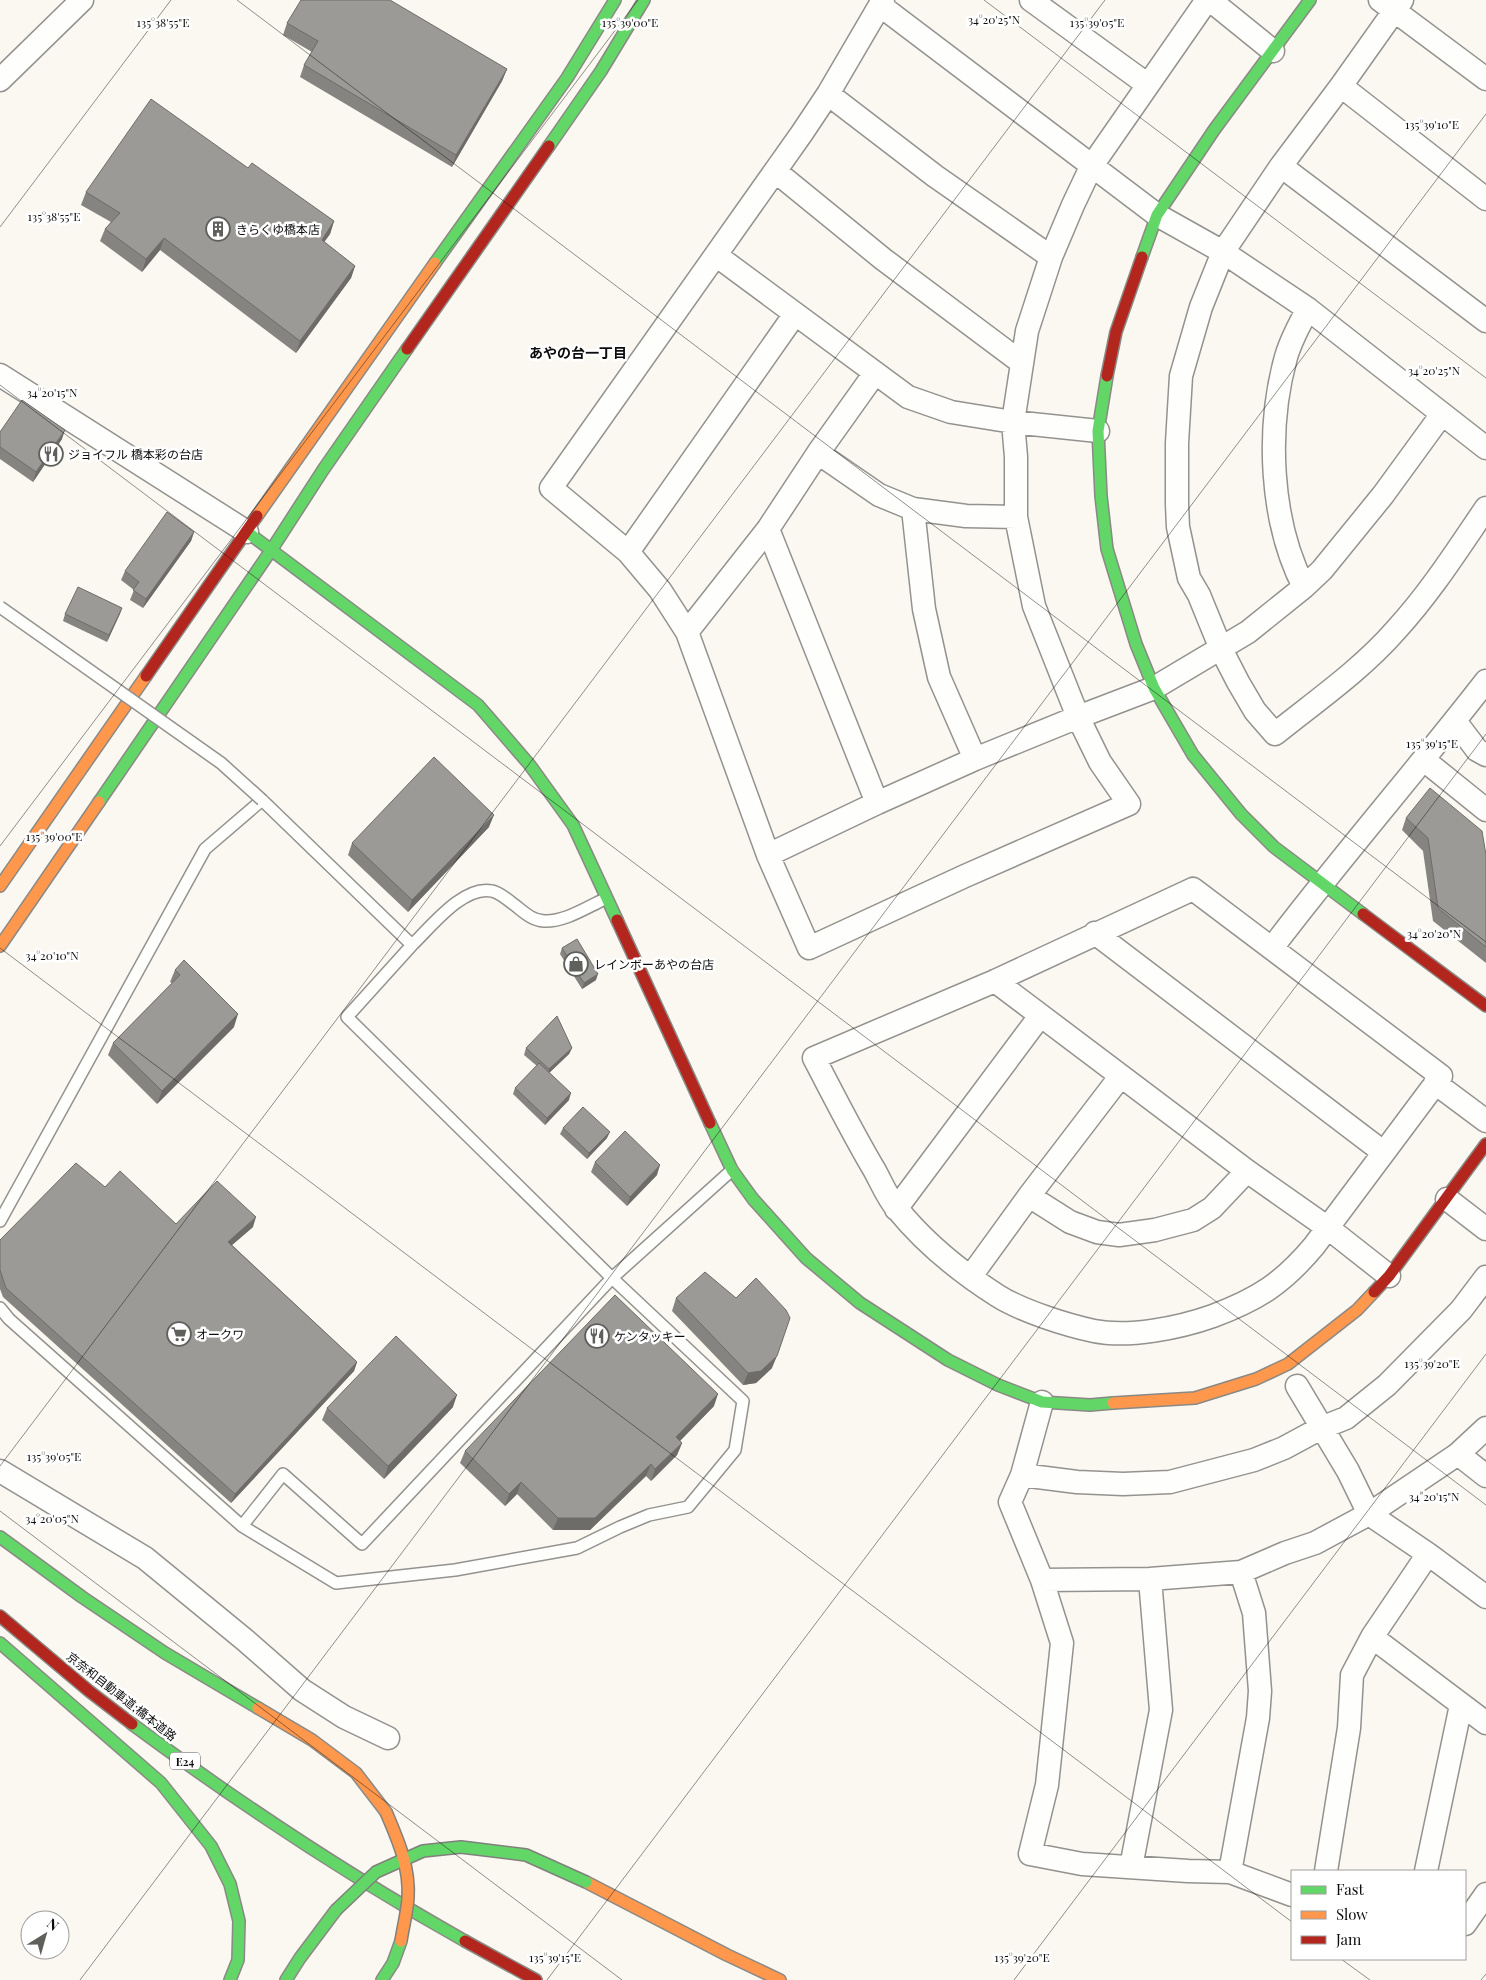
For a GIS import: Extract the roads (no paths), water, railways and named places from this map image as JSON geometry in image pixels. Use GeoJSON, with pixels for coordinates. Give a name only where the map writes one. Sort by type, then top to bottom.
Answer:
{"type":"FeatureCollection","features":[{"type":"Feature","properties":{"kind":"main road"},"geometry":{"type":"LineString","coordinates":[[0,886],[567,78],[615,0]]}},
{"type":"Feature","properties":{"kind":"main road"},"geometry":{"type":"LineString","coordinates":[[0,946],[272,549],[323,470],[601,71],[644,0]]}},
{"type":"Feature","properties":{"kind":"main road"},"geometry":{"type":"LineString","coordinates":[[1310,0],[1214,130],[1157,215],[1116,332],[1108,363],[1098,431],[1101,496],[1107,549],[1126,616],[1154,688],[1193,755],[1241,814],[1274,847],[1486,1006]]}},
{"type":"Feature","properties":{"kind":"main road"},"geometry":{"type":"LineString","coordinates":[[247,532],[478,705],[528,764],[573,825],[605,899],[732,1170],[753,1199],[806,1258],[860,1303],[948,1360],[998,1385],[1042,1402],[1090,1405],[1195,1398],[1256,1379],[1288,1364],[1357,1310],[1389,1276],[1486,1144]]}},
{"type":"Feature","properties":{"kind":"main road"},"geometry":{"type":"LineString","coordinates":[[0,1537],[82,1597],[165,1653],[312,1740],[356,1773],[386,1812],[400,1845],[408,1871],[408,1898],[401,1941],[392,1963],[382,1980]]}},
{"type":"Feature","properties":{"kind":"main road","name":"京奈和自動車道;橋本道路"},"geometry":{"type":"LineString","coordinates":[[0,1616],[119,1714],[268,1820],[380,1892],[475,1948],[536,1980]]}},
{"type":"Feature","properties":{"kind":"main road"},"geometry":{"type":"LineString","coordinates":[[0,1642],[161,1783],[211,1846],[230,1884],[239,1921],[238,1960],[230,1980]]}},
{"type":"Feature","properties":{"kind":"main road"},"geometry":{"type":"LineString","coordinates":[[286,1980],[336,1910],[376,1872],[423,1851],[461,1846],[526,1855],[586,1882],[727,1955],[780,1980]]}},
{"type":"Feature","properties":{"kind":"street"},"geometry":{"type":"LineString","coordinates":[[0,80],[82,0]]}},
{"type":"Feature","properties":{"kind":"street"},"geometry":{"type":"LineString","coordinates":[[1031,0],[1148,85]]}},
{"type":"Feature","properties":{"kind":"street"},"geometry":{"type":"LineString","coordinates":[[1273,51],[1202,2],[1148,85],[1091,167],[1051,257],[1027,331],[1013,422],[1016,458],[1016,517],[1034,606],[1078,717],[1100,762],[1129,804],[965,876],[809,948],[768,855],[687,632],[660,590],[628,552],[551,488],[716,256],[828,94],[882,3],[1091,167],[1157,215],[1223,252],[1308,309],[1486,448]]}},
{"type":"Feature","properties":{"kind":"street"},"geometry":{"type":"LineString","coordinates":[[1486,79],[1392,3],[1341,86],[1281,166],[1223,252],[1201,307],[1181,376],[1176,472],[1178,527],[1189,578],[1202,602],[1221,649],[1255,711],[1275,734],[1365,661],[1396,630],[1458,550],[1486,508]]}},
{"type":"Feature","properties":{"kind":"street"},"geometry":{"type":"LineString","coordinates":[[1341,86],[1486,199]]}},
{"type":"Feature","properties":{"kind":"street"},"geometry":{"type":"LineString","coordinates":[[828,94],[936,176],[1051,257]]}},
{"type":"Feature","properties":{"kind":"street"},"geometry":{"type":"LineString","coordinates":[[1281,166],[1486,320]]}},
{"type":"Feature","properties":{"kind":"street"},"geometry":{"type":"LineString","coordinates":[[775,171],[884,259],[1022,363]]}},
{"type":"Feature","properties":{"kind":"street"},"geometry":{"type":"LineString","coordinates":[[716,256],[908,397],[951,412],[1013,422],[1098,431]]}},
{"type":"Feature","properties":{"kind":"street"},"geometry":{"type":"LineString","coordinates":[[1304,587],[1292,565],[1280,517],[1274,445],[1278,393],[1286,356],[1296,330],[1308,309]]}},
{"type":"Feature","properties":{"kind":"street"},"geometry":{"type":"LineString","coordinates":[[628,552],[795,314]]}},
{"type":"Feature","properties":{"kind":"street"},"geometry":{"type":"LineString","coordinates":[[687,632],[768,528],[874,373]]}},
{"type":"Feature","properties":{"kind":"street"},"geometry":{"type":"LineString","coordinates":[[0,375],[247,532]]}},
{"type":"Feature","properties":{"kind":"street"},"geometry":{"type":"LineString","coordinates":[[768,855],[975,759],[1154,688],[1221,649],[1271,614],[1322,570],[1378,502],[1442,414]]}},
{"type":"Feature","properties":{"kind":"street"},"geometry":{"type":"LineString","coordinates":[[818,453],[879,495],[913,509],[966,516],[1016,517]]}},
{"type":"Feature","properties":{"kind":"street"},"geometry":{"type":"LineString","coordinates":[[913,509],[924,609],[939,677],[975,759]]}},
{"type":"Feature","properties":{"kind":"street"},"geometry":{"type":"LineString","coordinates":[[768,528],[877,803]]}},
{"type":"Feature","properties":{"kind":"street"},"geometry":{"type":"LineString","coordinates":[[1272,948],[1321,883],[1424,760],[1486,681]]}},
{"type":"Feature","properties":{"kind":"street"},"geometry":{"type":"LineString","coordinates":[[1455,721],[1477,750],[1486,755]]}},
{"type":"Feature","properties":{"kind":"street"},"geometry":{"type":"LineString","coordinates":[[1424,760],[1486,810]]}},
{"type":"Feature","properties":{"kind":"street"},"geometry":{"type":"LineString","coordinates":[[1193,889],[1272,948],[1441,1076],[1299,1264],[1280,1282],[1261,1294],[1236,1307],[1198,1321],[1156,1330],[1123,1333],[1095,1331],[1029,1310],[999,1297],[941,1253],[896,1209],[857,1141],[814,1058],[995,981],[1193,889]]}},
{"type":"Feature","properties":{"kind":"street"},"geometry":{"type":"LineString","coordinates":[[1095,933],[1383,1152]]}},
{"type":"Feature","properties":{"kind":"street"},"geometry":{"type":"LineString","coordinates":[[995,981],[1247,1171],[1328,1228],[1389,1276]]}},
{"type":"Feature","properties":{"kind":"street"},"geometry":{"type":"LineString","coordinates":[[896,1209],[1040,1016]]}},
{"type":"Feature","properties":{"kind":"street"},"geometry":{"type":"LineString","coordinates":[[971,1276],[1120,1076]]}},
{"type":"Feature","properties":{"kind":"street"},"geometry":{"type":"LineString","coordinates":[[1435,1083],[1486,1120]]}},
{"type":"Feature","properties":{"kind":"street"},"geometry":{"type":"LineString","coordinates":[[1029,1196],[1070,1222],[1097,1232],[1119,1235],[1155,1230],[1193,1220],[1212,1208],[1247,1171]]}},
{"type":"Feature","properties":{"kind":"street"},"geometry":{"type":"LineString","coordinates":[[1447,1199],[1486,1229]]}},
{"type":"Feature","properties":{"kind":"street"},"geometry":{"type":"LineString","coordinates":[[1022,1475],[1077,1482],[1123,1484],[1170,1482],[1254,1460],[1284,1448],[1321,1428],[1346,1418],[1387,1386],[1461,1310],[1486,1277]]}},
{"type":"Feature","properties":{"kind":"street"},"geometry":{"type":"LineString","coordinates":[[1297,1386],[1348,1471],[1369,1514],[1428,1554],[1486,1597]]}},
{"type":"Feature","properties":{"kind":"street"},"geometry":{"type":"LineString","coordinates":[[1042,1402],[1022,1475],[1010,1502],[1042,1580],[1062,1643],[1047,1785],[1030,1854],[1082,1864],[1131,1866],[1188,1872],[1230,1872],[1291,1895]]}},
{"type":"Feature","properties":{"kind":"street"},"geometry":{"type":"LineString","coordinates":[[1042,1580],[1150,1579],[1241,1572],[1285,1553],[1315,1543],[1369,1514],[1458,1454],[1486,1428]]}},
{"type":"Feature","properties":{"kind":"street"},"geometry":{"type":"LineString","coordinates":[[1458,1454],[1486,1476]]}},
{"type":"Feature","properties":{"kind":"street"},"geometry":{"type":"LineString","coordinates":[[0,1471],[145,1558],[245,1640],[302,1690],[344,1717],[388,1738]]}},
{"type":"Feature","properties":{"kind":"street"},"geometry":{"type":"LineString","coordinates":[[1326,1870],[1349,1728],[1352,1675],[1372,1637],[1428,1554]]}},
{"type":"Feature","properties":{"kind":"street"},"geometry":{"type":"LineString","coordinates":[[1230,1872],[1258,1718],[1260,1692],[1254,1614],[1241,1572]]}},
{"type":"Feature","properties":{"kind":"street"},"geometry":{"type":"LineString","coordinates":[[1131,1866],[1161,1710],[1150,1579]]}},
{"type":"Feature","properties":{"kind":"street"},"geometry":{"type":"LineString","coordinates":[[1372,1637],[1486,1723]]}},
{"type":"Feature","properties":{"kind":"street"},"geometry":{"type":"LineString","coordinates":[[1426,1870],[1461,1705]]}},
{"type":"Feature","properties":{"kind":"street"},"geometry":{"type":"LineString","coordinates":[[1466,1923],[1486,1894]]}},
{"type":"Feature","properties":{"kind":"lane"},"geometry":{"type":"LineString","coordinates":[[0,606],[220,763],[262,800],[412,945]]}},
{"type":"Feature","properties":{"kind":"lane"},"geometry":{"type":"LineString","coordinates":[[0,1221],[205,849],[262,800]]}},
{"type":"Feature","properties":{"kind":"lane"},"geometry":{"type":"LineString","coordinates":[[0,1308],[8,1319],[242,1526],[336,1583],[455,1570],[577,1548],[649,1515],[688,1507],[735,1450],[743,1401],[612,1278],[347,1017],[412,945],[455,903],[472,892],[492,891],[511,902],[526,915],[544,921],[564,918],[605,899]]}},
{"type":"Feature","properties":{"kind":"lane"},"geometry":{"type":"LineString","coordinates":[[242,1526],[283,1474],[362,1544],[612,1278],[732,1170]]}},
{"type":"Feature","properties":{"kind":"place","name":"きらくゆ橋本店"},"geometry":{"type":"Point","coordinates":[218,229]}},
{"type":"Feature","properties":{"kind":"place","name":"ジョイフル 橋本彩の台店"},"geometry":{"type":"Point","coordinates":[51,454]}},
{"type":"Feature","properties":{"kind":"place","name":"レインボーあやの台店"},"geometry":{"type":"Point","coordinates":[576,964]}},
{"type":"Feature","properties":{"kind":"place","name":"オークワ"},"geometry":{"type":"Point","coordinates":[179,1334]}},
{"type":"Feature","properties":{"kind":"place","name":"ケンタッキー"},"geometry":{"type":"Point","coordinates":[597,1336]}},
{"type":"Feature","properties":{"kind":"district","name":"あやの台一丁目"},"geometry":{"type":"Point","coordinates":[578,352]}}]}
